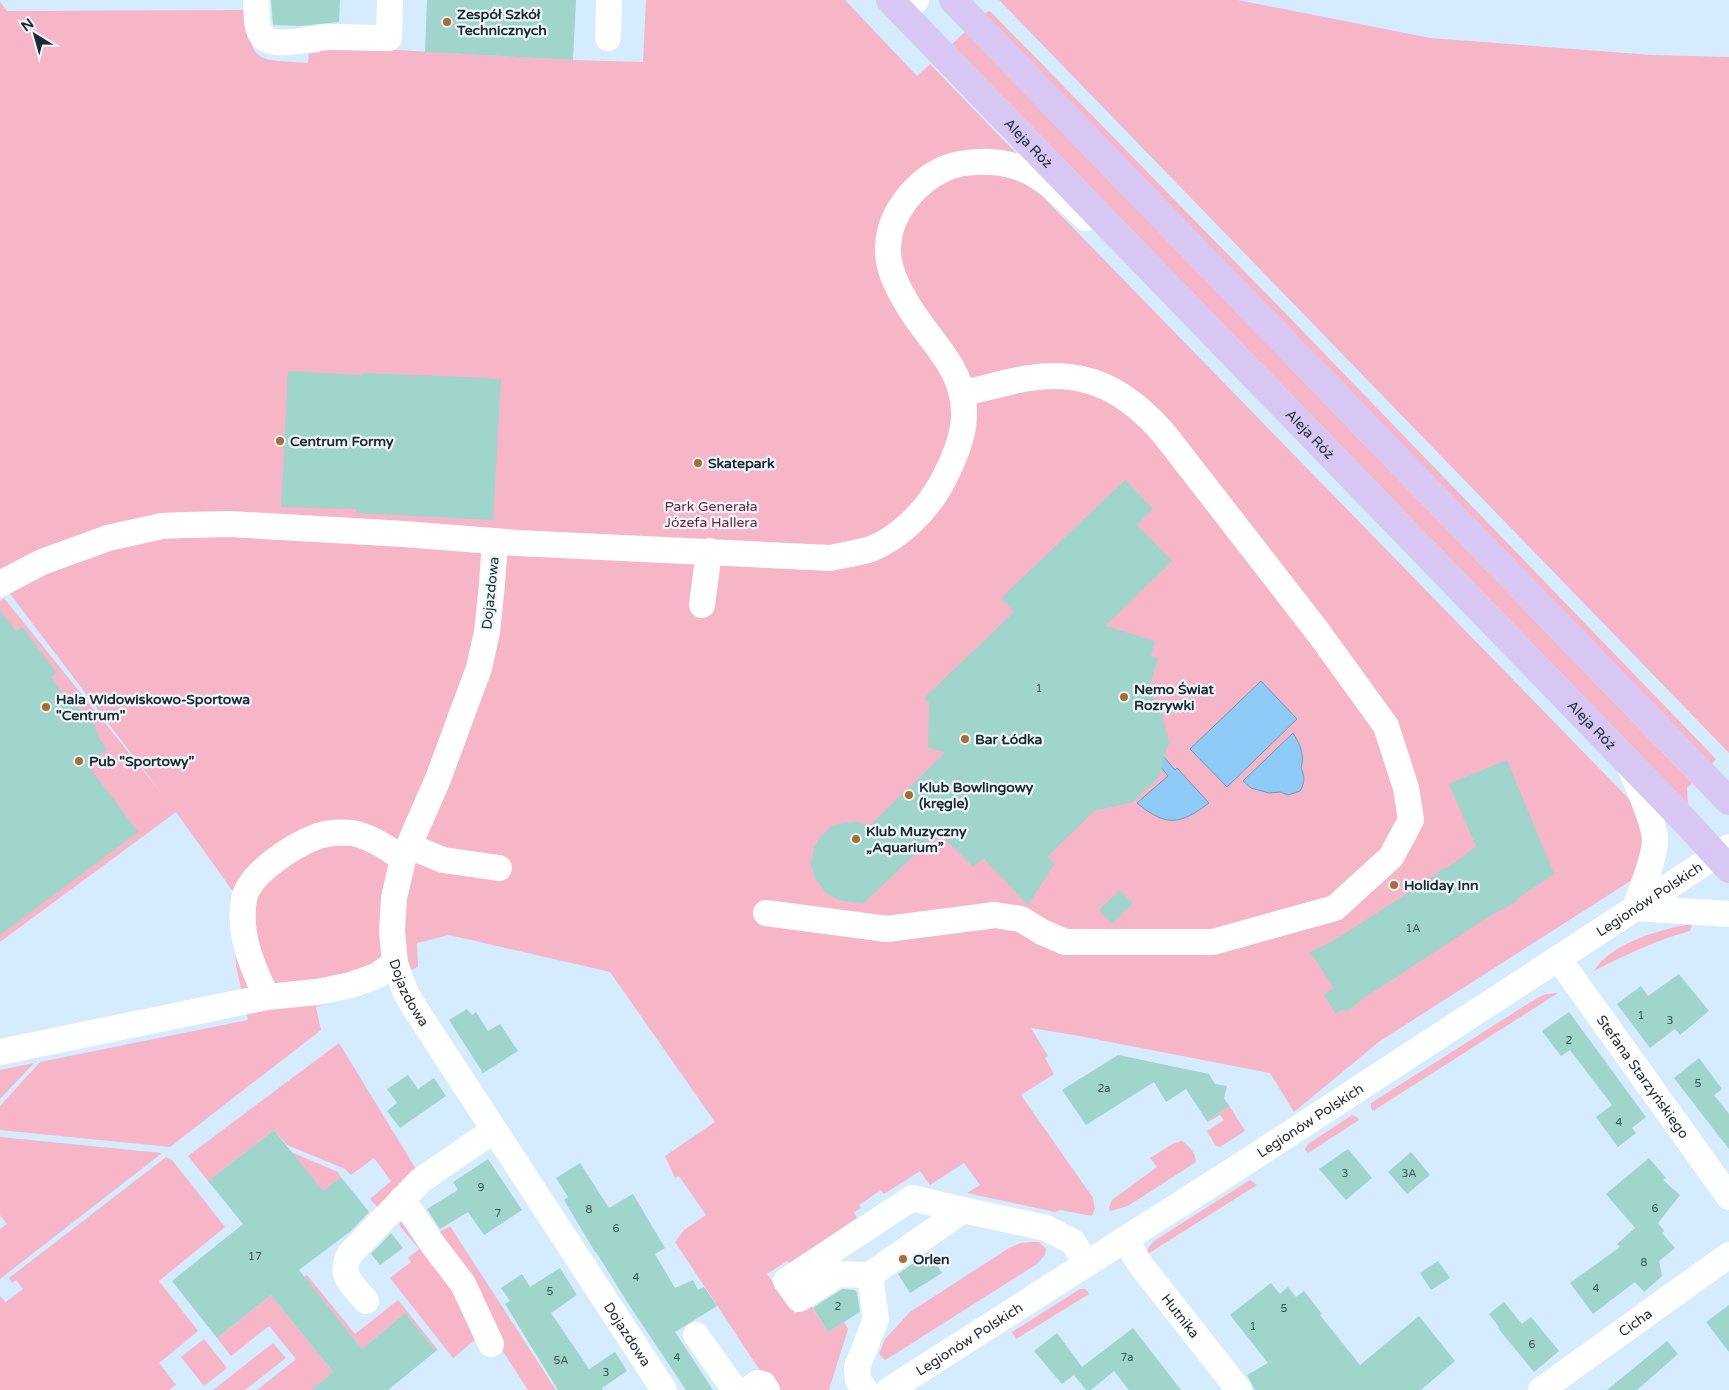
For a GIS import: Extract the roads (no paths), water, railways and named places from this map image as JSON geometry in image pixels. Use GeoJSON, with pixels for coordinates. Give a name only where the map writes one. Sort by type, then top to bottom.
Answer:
{"type":"FeatureCollection","features":[{"type":"Feature","properties":{"kind":"main road"},"geometry":{"type":"LineString","coordinates":[[953,0],[1729,801]]}},
{"type":"Feature","properties":{"kind":"main road","name":"Aleja Róż"},"geometry":{"type":"LineString","coordinates":[[903,4],[1180,298],[1628,761],[1725,857]]}},
{"type":"Feature","properties":{"kind":"street"},"geometry":{"type":"LineString","coordinates":[[256,0],[258,21],[265,39],[292,42],[330,37],[389,38],[390,0]]}},
{"type":"Feature","properties":{"kind":"street"},"geometry":{"type":"LineString","coordinates":[[608,38],[609,0]]}},
{"type":"Feature","properties":{"kind":"street"},"geometry":{"type":"LineString","coordinates":[[0,584],[19,572],[78,547],[162,526],[230,524],[494,541],[830,558],[870,549],[885,541],[914,519],[920,512],[949,470],[958,451],[963,429],[965,407],[963,393],[951,366],[910,311],[897,286],[890,264],[888,246],[893,223],[900,208],[911,194],[927,180],[947,168],[987,162],[1018,167],[1044,181],[1180,298]]}},
{"type":"Feature","properties":{"kind":"street"},"geometry":{"type":"LineString","coordinates":[[766,913],[887,929],[995,915],[1020,919],[1042,932],[1066,942],[1213,942],[1335,908],[1391,857],[1411,820],[1406,788],[1386,726],[1318,632],[1149,416],[1133,402],[1110,388],[1086,379],[1067,376],[1031,378],[963,393]]}},
{"type":"Feature","properties":{"kind":"street","name":"Dojazdowa"},"geometry":{"type":"LineString","coordinates":[[494,541],[487,632],[480,668],[438,779],[406,852],[397,882],[392,912],[395,963],[405,991],[414,1007],[664,1390]]}},
{"type":"Feature","properties":{"kind":"street"},"geometry":{"type":"LineString","coordinates":[[702,605],[709,551]]}},
{"type":"Feature","properties":{"kind":"street"},"geometry":{"type":"LineString","coordinates":[[1628,761],[1652,826],[1655,841],[1635,908],[1729,914]]}},
{"type":"Feature","properties":{"kind":"street"},"geometry":{"type":"LineString","coordinates":[[268,997],[248,954],[243,913],[245,896],[250,886],[267,867],[283,855],[319,836],[344,832],[369,838],[406,852],[443,860],[499,868]]}},
{"type":"Feature","properties":{"kind":"street","name":"Legionów Polskich"},"geometry":{"type":"LineString","coordinates":[[889,1390],[1240,1166],[1635,908],[1725,857]]}},
{"type":"Feature","properties":{"kind":"street","name":"Stefana Starzyńskiego"},"geometry":{"type":"LineString","coordinates":[[1558,958],[1729,1196]]}},
{"type":"Feature","properties":{"kind":"street"},"geometry":{"type":"LineString","coordinates":[[0,1052],[268,997],[317,992],[351,985],[376,976],[395,963]]}},
{"type":"Feature","properties":{"kind":"street"},"geometry":{"type":"LineString","coordinates":[[366,1301],[345,1275],[344,1264],[356,1247],[420,1181],[494,1130]]}},
{"type":"Feature","properties":{"kind":"street"},"geometry":{"type":"LineString","coordinates":[[963,1210],[870,1275],[838,1274],[799,1299],[786,1281],[912,1198],[1046,1228],[1073,1242],[1086,1264]]}},
{"type":"Feature","properties":{"kind":"street"},"geometry":{"type":"LineString","coordinates":[[402,1199],[431,1242],[463,1284],[491,1344]]}},
{"type":"Feature","properties":{"kind":"street","name":"Hutnika"},"geometry":{"type":"LineString","coordinates":[[1125,1239],[1140,1264],[1239,1390]]}},
{"type":"Feature","properties":{"kind":"street","name":"Cicha"},"geometry":{"type":"LineString","coordinates":[[1541,1390],[1729,1255]]}},
{"type":"Feature","properties":{"kind":"street"},"geometry":{"type":"LineString","coordinates":[[865,1390],[858,1380],[857,1366],[876,1319],[870,1275]]}},
{"type":"Feature","properties":{"kind":"street"},"geometry":{"type":"LineString","coordinates":[[696,1335],[735,1390]]}},
{"type":"Feature","properties":{"kind":"street"},"geometry":{"type":"LineString","coordinates":[[748,1390],[758,1383],[763,1384],[767,1390]]}},
{"type":"Feature","properties":{"kind":"water"},"geometry":{"type":"Polygon","coordinates":[[[1261,681],[1297,719],[1227,787],[1190,749],[1261,681]]]}},
{"type":"Feature","properties":{"kind":"water"},"geometry":{"type":"Polygon","coordinates":[[[1293,733],[1300,745],[1302,754],[1301,768],[1304,780],[1300,791],[1288,795],[1280,792],[1269,793],[1251,788],[1243,781],[1293,733]]]}},
{"type":"Feature","properties":{"kind":"water"},"geometry":{"type":"Polygon","coordinates":[[[1164,757],[1175,770],[1177,768],[1209,803],[1190,816],[1173,820],[1165,819],[1147,811],[1137,803],[1168,776],[1161,767],[1164,757]]]}},
{"type":"Feature","properties":{"kind":"place","name":"Zespół Szkół Technicznych"},"geometry":{"type":"Point","coordinates":[447,22]}},
{"type":"Feature","properties":{"kind":"place","name":"Centrum Formy"},"geometry":{"type":"Point","coordinates":[280,441]}},
{"type":"Feature","properties":{"kind":"place","name":"Skatepark"},"geometry":{"type":"Point","coordinates":[698,463]}},
{"type":"Feature","properties":{"kind":"place","name":"Nemo Świat Rozrywki"},"geometry":{"type":"Point","coordinates":[1124,697]}},
{"type":"Feature","properties":{"kind":"place","name":"Hala Widowiskowo-Sportowa \"Centrum\""},"geometry":{"type":"Point","coordinates":[46,707]}},
{"type":"Feature","properties":{"kind":"place","name":"Bar Łódka"},"geometry":{"type":"Point","coordinates":[965,739]}},
{"type":"Feature","properties":{"kind":"place","name":"Pub \"Sportowy\""},"geometry":{"type":"Point","coordinates":[79,761]}},
{"type":"Feature","properties":{"kind":"place","name":"Klub Bowlingowy (kręgle)"},"geometry":{"type":"Point","coordinates":[909,795]}},
{"type":"Feature","properties":{"kind":"place","name":"Klub Muzyczny „Aquarium”"},"geometry":{"type":"Point","coordinates":[856,839]}},
{"type":"Feature","properties":{"kind":"place","name":"Holiday Inn"},"geometry":{"type":"Point","coordinates":[1394,885]}},
{"type":"Feature","properties":{"kind":"place","name":"Orlen"},"geometry":{"type":"Point","coordinates":[903,1259]}},
{"type":"Feature","properties":{"kind":"park label","name":"Park Generała Józefa Hallera"},"geometry":{"type":"Point","coordinates":[711,514]}}]}
